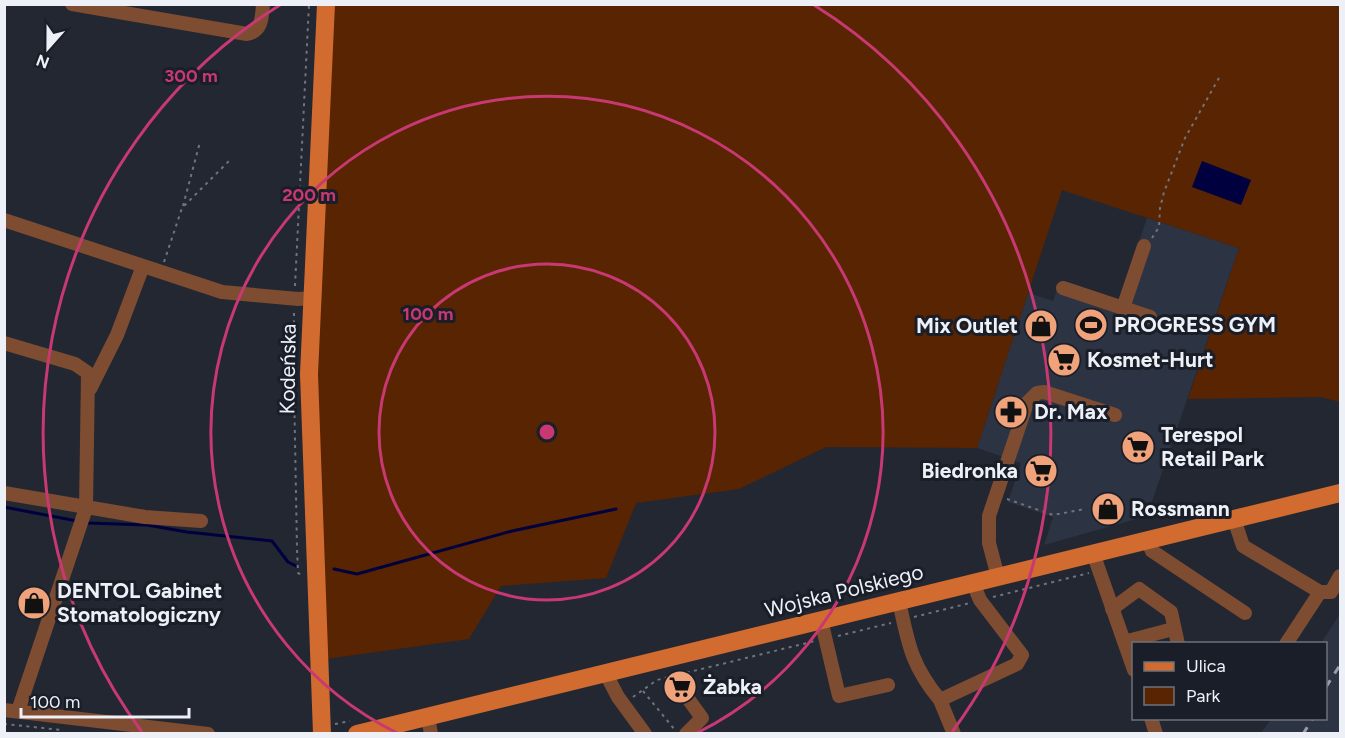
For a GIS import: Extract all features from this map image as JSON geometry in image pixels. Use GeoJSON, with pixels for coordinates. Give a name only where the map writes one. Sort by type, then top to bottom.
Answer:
{"type":"FeatureCollection","features":[{"type":"Feature","properties":{"kind":"main road","name":"Kodeńska"},"geometry":{"type":"LineString","coordinates":[[322,734],[309,400],[326,4]]}},
{"type":"Feature","properties":{"kind":"main road","name":"Wojska Polskiego"},"geometry":{"type":"LineString","coordinates":[[357,734],[429,725],[606,674],[1341,493]]}},
{"type":"Feature","properties":{"kind":"street"},"geometry":{"type":"LineString","coordinates":[[72,4],[247,34],[253,33],[261,23],[262,4]]}},
{"type":"Feature","properties":{"kind":"street"},"geometry":{"type":"LineString","coordinates":[[4,220],[222,292],[298,299],[313,298]]}},
{"type":"Feature","properties":{"kind":"street"},"geometry":{"type":"LineString","coordinates":[[1123,308],[1144,246]]}},
{"type":"Feature","properties":{"kind":"street"},"geometry":{"type":"LineString","coordinates":[[88,393],[117,335],[144,266]]}},
{"type":"Feature","properties":{"kind":"street"},"geometry":{"type":"LineString","coordinates":[[1063,288],[1150,317]]}},
{"type":"Feature","properties":{"kind":"street"},"geometry":{"type":"LineString","coordinates":[[4,343],[75,364],[88,373],[86,508],[11,711],[147,730],[208,734]]}},
{"type":"Feature","properties":{"kind":"street"},"geometry":{"type":"LineString","coordinates":[[998,577],[988,534],[993,497],[1023,410],[1031,397],[1037,393],[1050,393],[1115,415]]}},
{"type":"Feature","properties":{"kind":"street"},"geometry":{"type":"LineString","coordinates":[[4,493],[145,517],[201,521]]}},
{"type":"Feature","properties":{"kind":"street"},"geometry":{"type":"LineString","coordinates":[[1234,519],[1243,546],[1320,592],[1331,592],[1341,576]]}},
{"type":"Feature","properties":{"kind":"street"},"geometry":{"type":"LineString","coordinates":[[1147,540],[1152,551],[1245,613]]}},
{"type":"Feature","properties":{"kind":"street"},"geometry":{"type":"LineString","coordinates":[[1093,553],[1132,664]]}},
{"type":"Feature","properties":{"kind":"street"},"geometry":{"type":"LineString","coordinates":[[940,700],[1017,664],[1022,655],[980,600],[973,583]]}},
{"type":"Feature","properties":{"kind":"street"},"geometry":{"type":"LineString","coordinates":[[1112,609],[1139,589],[1171,612],[1177,642]]}},
{"type":"Feature","properties":{"kind":"street"},"geometry":{"type":"LineString","coordinates":[[1287,642],[1320,592]]}},
{"type":"Feature","properties":{"kind":"street"},"geometry":{"type":"LineString","coordinates":[[899,601],[906,642],[921,677],[940,700],[954,734]]}},
{"type":"Feature","properties":{"kind":"street"},"geometry":{"type":"LineString","coordinates":[[820,620],[839,696],[888,686]]}},
{"type":"Feature","properties":{"kind":"street"},"geometry":{"type":"LineString","coordinates":[[1124,642],[1173,629]]}},
{"type":"Feature","properties":{"kind":"street"},"geometry":{"type":"LineString","coordinates":[[606,674],[618,697],[645,734]]}},
{"type":"Feature","properties":{"kind":"street"},"geometry":{"type":"LineString","coordinates":[[686,734],[702,718],[689,700]]}},
{"type":"Feature","properties":{"kind":"path"},"geometry":{"type":"LineString","coordinates":[[1144,246],[1159,227],[1164,192],[1185,138],[1220,78]]}},
{"type":"Feature","properties":{"kind":"path"},"geometry":{"type":"LineString","coordinates":[[160,272],[183,208],[200,142]]}},
{"type":"Feature","properties":{"kind":"path"},"geometry":{"type":"LineString","coordinates":[[183,208],[229,160]]}},
{"type":"Feature","properties":{"kind":"path"},"geometry":{"type":"LineString","coordinates":[[993,497],[1053,515],[1085,510]]}},
{"type":"Feature","properties":{"kind":"path"},"geometry":{"type":"LineString","coordinates":[[643,691],[677,734]]}},
{"type":"Feature","properties":{"kind":"path"},"geometry":{"type":"LineString","coordinates":[[4,724],[71,731]]}},
{"type":"Feature","properties":{"kind":"shaded area"},"geometry":{"type":"Polygon","coordinates":[[[1202,161],[1251,180],[1241,205],[1192,187],[1202,161]]]}},
{"type":"Feature","properties":{"kind":"shaded area"},"geometry":{"type":"Polygon","coordinates":[[[1147,218],[1239,248],[1147,516],[1044,545],[1053,517],[1008,502],[1021,463],[977,448],[1028,293],[1053,301],[1057,290],[1116,309],[1147,218]]]}},
{"type":"Feature","properties":{"kind":"shaded area"},"geometry":{"type":"Polygon","coordinates":[[[1340,614],[1340,733],[1261,733],[1270,720],[1327,720],[1327,642],[1322,642],[1340,614]]]}},
{"type":"Feature","properties":{"kind":"green space"},"geometry":{"type":"Polygon","coordinates":[[[334,5],[1340,5],[1340,402],[1321,397],[1188,399],[1239,248],[1062,190],[977,448],[826,447],[739,489],[636,503],[606,578],[501,586],[469,639],[326,659],[316,384],[334,5]]]}},
{"type":"Feature","properties":{"kind":"waterway"},"geometry":{"type":"LineString","coordinates":[[4,507],[77,521]]}},
{"type":"Feature","properties":{"kind":"waterway"},"geometry":{"type":"LineString","coordinates":[[334,569],[357,574],[512,531],[616,509]]}},
{"type":"Feature","properties":{"kind":"waterway"},"geometry":{"type":"LineString","coordinates":[[88,523],[147,525],[187,532],[272,541],[288,562],[296,566]]}},
{"type":"Feature","properties":{"kind":"railway"},"geometry":{"type":"LineString","coordinates":[[1327,685],[1340,665]]}},
{"type":"Feature","properties":{"kind":"railway"},"geometry":{"type":"LineString","coordinates":[[1303,734],[1312,720]]}},
{"type":"Feature","properties":{"kind":"place","name":"PROGRESS GYM"},"geometry":{"type":"Point","coordinates":[1091,325]}},
{"type":"Feature","properties":{"kind":"place","name":"Mix Outlet"},"geometry":{"type":"Point","coordinates":[1041,326]}},
{"type":"Feature","properties":{"kind":"place","name":"Kosmet-Hurt"},"geometry":{"type":"Point","coordinates":[1064,360]}},
{"type":"Feature","properties":{"kind":"place","name":"Dr. Max"},"geometry":{"type":"Point","coordinates":[1011,412]}},
{"type":"Feature","properties":{"kind":"place","name":"Terespol Retail Park"},"geometry":{"type":"Point","coordinates":[1138,447]}},
{"type":"Feature","properties":{"kind":"place","name":"Biedronka"},"geometry":{"type":"Point","coordinates":[1041,471]}},
{"type":"Feature","properties":{"kind":"place","name":"Rossmann"},"geometry":{"type":"Point","coordinates":[1108,509]}},
{"type":"Feature","properties":{"kind":"place","name":"DENTOL Gabinet Stomatologiczny"},"geometry":{"type":"Point","coordinates":[34,603]}},
{"type":"Feature","properties":{"kind":"place","name":"Żabka"},"geometry":{"type":"Point","coordinates":[680,687]}}]}
